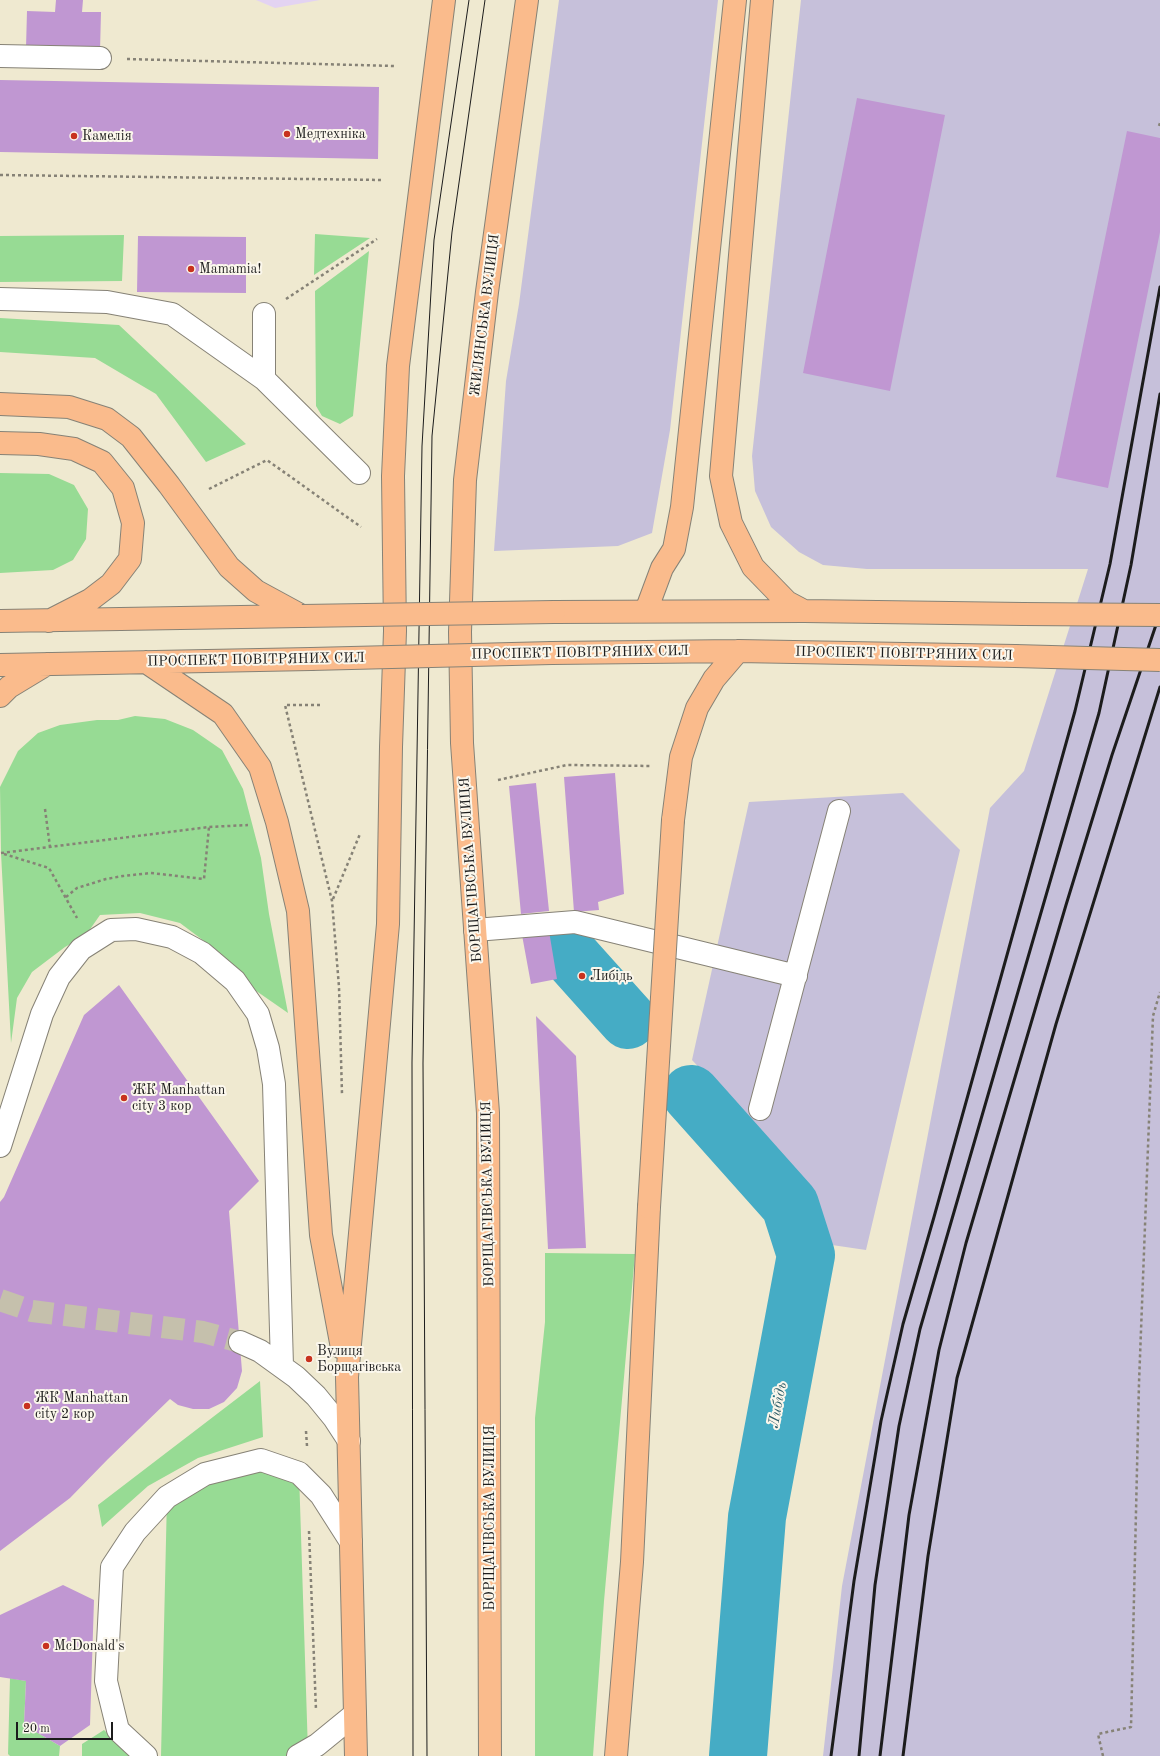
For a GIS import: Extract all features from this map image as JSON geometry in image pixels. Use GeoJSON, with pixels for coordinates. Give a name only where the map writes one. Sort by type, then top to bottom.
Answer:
{"type":"FeatureCollection","features":[{"type":"Feature","properties":{"kind":"main road"},"geometry":{"type":"LineString","coordinates":[[356,1756],[348,1376],[388,924],[391,747],[395,631],[394,476],[398,366],[444,0]]}},
{"type":"Feature","properties":{"kind":"main road","name":"ЖИЛЯНСЬКА ВУЛИЦЯ"},"geometry":{"type":"LineString","coordinates":[[460,632],[465,480],[487,292],[527,0]]}},
{"type":"Feature","properties":{"kind":"main road"},"geometry":{"type":"LineString","coordinates":[[646,611],[662,568],[674,549],[682,507],[735,0]]}},
{"type":"Feature","properties":{"kind":"main road"},"geometry":{"type":"LineString","coordinates":[[762,0],[721,476],[731,524],[753,567],[787,602],[804,611]]}},
{"type":"Feature","properties":{"kind":"main road"},"geometry":{"type":"LineString","coordinates":[[0,404],[69,406],[107,419],[130,437],[169,485],[229,568],[256,591],[302,616]]}},
{"type":"Feature","properties":{"kind":"main road"},"geometry":{"type":"LineString","coordinates":[[0,443],[39,444],[74,449],[102,462],[123,488],[133,523],[130,559],[111,584],[90,600],[49,621]]}},
{"type":"Feature","properties":{"kind":"main road"},"geometry":{"type":"LineString","coordinates":[[0,621],[646,611],[804,611],[1160,615]]}},
{"type":"Feature","properties":{"kind":"main road","name":"БОРЩАГІВСЬКА ВУЛИЦЯ"},"geometry":{"type":"LineString","coordinates":[[460,632],[462,743],[488,1113],[490,1756]]}},
{"type":"Feature","properties":{"kind":"main road"},"geometry":{"type":"LineString","coordinates":[[616,1756],[632,1562],[649,1207],[673,820],[681,757],[697,708],[714,679],[738,651]]}},
{"type":"Feature","properties":{"kind":"main road","name":"ПРОСПЕКТ ПОВІТРЯНИХ СИЛ"},"geometry":{"type":"LineString","coordinates":[[0,665],[552,653],[738,651],[1160,660]]}},
{"type":"Feature","properties":{"kind":"main road"},"geometry":{"type":"LineString","coordinates":[[146,662],[224,714],[260,767],[277,822],[298,911],[321,1235],[348,1376]]}},
{"type":"Feature","properties":{"kind":"main road"},"geometry":{"type":"LineString","coordinates":[[0,696],[9,687],[47,664]]}},
{"type":"Feature","properties":{"kind":"lane"},"geometry":{"type":"LineString","coordinates":[[0,56],[100,58]]}},
{"type":"Feature","properties":{"kind":"lane"},"geometry":{"type":"LineString","coordinates":[[0,299],[107,302],[172,314],[264,380],[359,474]]}},
{"type":"Feature","properties":{"kind":"lane"},"geometry":{"type":"LineString","coordinates":[[264,314],[264,380]]}},
{"type":"Feature","properties":{"kind":"lane"},"geometry":{"type":"LineString","coordinates":[[760,1109],[840,811]]}},
{"type":"Feature","properties":{"kind":"lane"},"geometry":{"type":"LineString","coordinates":[[475,930],[575,922],[796,976]]}},
{"type":"Feature","properties":{"kind":"lane"},"geometry":{"type":"LineString","coordinates":[[0,1146],[42,1014],[59,976],[81,949],[111,930],[136,929],[172,937],[202,953],[235,981],[258,1014],[268,1048],[274,1084],[282,1366]]}},
{"type":"Feature","properties":{"kind":"lane"},"geometry":{"type":"LineString","coordinates":[[240,1342],[260,1351],[282,1366],[316,1396],[334,1418],[349,1441]]}},
{"type":"Feature","properties":{"kind":"lane"},"geometry":{"type":"LineString","coordinates":[[146,1756],[118,1730],[106,1682],[112,1567],[135,1532],[167,1497],[205,1474],[261,1460],[300,1472],[321,1495],[351,1542]]}},
{"type":"Feature","properties":{"kind":"lane"},"geometry":{"type":"LineString","coordinates":[[298,1756],[317,1746],[355,1714]]}},
{"type":"Feature","properties":{"kind":"path"},"geometry":{"type":"LineString","coordinates":[[100,58],[395,66]]}},
{"type":"Feature","properties":{"kind":"path"},"geometry":{"type":"LineString","coordinates":[[0,175],[383,180]]}},
{"type":"Feature","properties":{"kind":"path"},"geometry":{"type":"LineString","coordinates":[[264,314],[377,239]]}},
{"type":"Feature","properties":{"kind":"path"},"geometry":{"type":"LineString","coordinates":[[209,489],[267,460],[361,527]]}},
{"type":"Feature","properties":{"kind":"path"},"geometry":{"type":"LineString","coordinates":[[320,705],[285,705],[332,901],[339,987],[342,1099]]}},
{"type":"Feature","properties":{"kind":"path"},"geometry":{"type":"LineString","coordinates":[[498,780],[567,765],[652,766]]}},
{"type":"Feature","properties":{"kind":"path"},"geometry":{"type":"LineString","coordinates":[[45,809],[50,847]]}},
{"type":"Feature","properties":{"kind":"path"},"geometry":{"type":"LineString","coordinates":[[79,922],[66,896],[49,868],[1,853],[209,827],[248,825]]}},
{"type":"Feature","properties":{"kind":"path"},"geometry":{"type":"LineString","coordinates":[[66,896],[77,888],[106,879],[123,876],[151,874],[204,879],[209,827]]}},
{"type":"Feature","properties":{"kind":"path"},"geometry":{"type":"LineString","coordinates":[[332,901],[362,828]]}},
{"type":"Feature","properties":{"kind":"path"},"geometry":{"type":"LineString","coordinates":[[1103,1756],[1098,1734],[1131,1727],[1139,1383],[1153,1016],[1160,992]]}},
{"type":"Feature","properties":{"kind":"path"},"geometry":{"type":"LineString","coordinates":[[306,1387],[307,1481]]}},
{"type":"Feature","properties":{"kind":"path"},"geometry":{"type":"LineString","coordinates":[[309,1527],[317,1746]]}},
{"type":"Feature","properties":{"kind":"shaded area"},"geometry":{"type":"Polygon","coordinates":[[[256,0],[320,0],[275,8],[256,0]]]}},
{"type":"Feature","properties":{"kind":"shaded area"},"geometry":{"type":"Polygon","coordinates":[[[559,0],[718,0],[670,430],[652,533],[618,546],[494,551],[506,381],[519,304],[559,0]]]}},
{"type":"Feature","properties":{"kind":"shaded area"},"geometry":{"type":"Polygon","coordinates":[[[801,0],[1160,0],[1160,1756],[823,1756],[842,1586],[990,808],[1024,771],[1088,569],[867,569],[823,565],[799,552],[771,527],[755,491],[752,456],[801,0]]]}},
{"type":"Feature","properties":{"kind":"shaded area"},"geometry":{"type":"Polygon","coordinates":[[[903,793],[960,850],[866,1250],[832,1245],[808,1221],[803,1178],[692,1060],[749,802],[903,793]]]}},
{"type":"Feature","properties":{"kind":"green space"},"geometry":{"type":"Polygon","coordinates":[[[315,234],[370,238],[314,275],[315,234]]]}},
{"type":"Feature","properties":{"kind":"green space"},"geometry":{"type":"Polygon","coordinates":[[[124,235],[122,281],[0,282],[0,236],[124,235]]]}},
{"type":"Feature","properties":{"kind":"green space"},"geometry":{"type":"Polygon","coordinates":[[[369,251],[353,416],[340,424],[322,416],[316,406],[315,291],[369,251]]]}},
{"type":"Feature","properties":{"kind":"green space"},"geometry":{"type":"Polygon","coordinates":[[[0,318],[119,325],[246,444],[206,462],[156,394],[95,358],[0,352],[0,318]]]}},
{"type":"Feature","properties":{"kind":"green space"},"geometry":{"type":"Polygon","coordinates":[[[0,473],[49,474],[74,485],[88,509],[86,539],[73,560],[53,570],[0,573],[0,473]]]}},
{"type":"Feature","properties":{"kind":"green space"},"geometry":{"type":"Polygon","coordinates":[[[135,716],[165,719],[193,730],[222,750],[243,789],[261,858],[269,914],[288,1013],[252,988],[220,953],[180,923],[140,913],[100,915],[86,935],[65,947],[32,972],[17,998],[11,1043],[1,853],[0,787],[18,751],[38,733],[60,725],[97,720],[118,720],[135,716]]]}},
{"type":"Feature","properties":{"kind":"green space"},"geometry":{"type":"Polygon","coordinates":[[[545,1253],[635,1254],[604,1601],[593,1756],[535,1756],[535,1418],[545,1322],[545,1253]]]}},
{"type":"Feature","properties":{"kind":"green space"},"geometry":{"type":"Polygon","coordinates":[[[260,1381],[263,1437],[198,1458],[148,1486],[102,1527],[98,1505],[260,1381]]]}},
{"type":"Feature","properties":{"kind":"green space"},"geometry":{"type":"Polygon","coordinates":[[[261,1460],[299,1473],[308,1752],[298,1756],[161,1756],[167,1497],[261,1460]]]}},
{"type":"Feature","properties":{"kind":"green space"},"geometry":{"type":"Polygon","coordinates":[[[10,1678],[26,1681],[24,1725],[60,1746],[59,1756],[10,1756],[8,1754],[10,1678]]]}},
{"type":"Feature","properties":{"kind":"green space"},"geometry":{"type":"Polygon","coordinates":[[[104,1730],[132,1756],[82,1756],[82,1744],[104,1730]]]}},
{"type":"Feature","properties":{"kind":"building"},"geometry":{"type":"Polygon","coordinates":[[[56,0],[83,0],[82,12],[101,12],[100,51],[26,48],[27,11],[55,12],[56,0]]]}},
{"type":"Feature","properties":{"kind":"building"},"geometry":{"type":"Polygon","coordinates":[[[0,80],[379,87],[378,159],[0,152],[0,80]]]}},
{"type":"Feature","properties":{"kind":"building"},"geometry":{"type":"Polygon","coordinates":[[[857,98],[945,115],[890,391],[803,373],[857,98]]]}},
{"type":"Feature","properties":{"kind":"building"},"geometry":{"type":"Polygon","coordinates":[[[1127,131],[1160,138],[1160,232],[1108,488],[1056,477],[1127,131]]]}},
{"type":"Feature","properties":{"kind":"building"},"geometry":{"type":"Polygon","coordinates":[[[138,236],[246,237],[246,293],[137,292],[138,236]]]}},
{"type":"Feature","properties":{"kind":"building"},"geometry":{"type":"Polygon","coordinates":[[[615,773],[624,894],[598,902],[599,910],[574,912],[564,777],[615,773]]]}},
{"type":"Feature","properties":{"kind":"building"},"geometry":{"type":"Polygon","coordinates":[[[536,783],[549,911],[521,914],[509,786],[536,783]]]}},
{"type":"Feature","properties":{"kind":"building"},"geometry":{"type":"Polygon","coordinates":[[[549,931],[557,979],[531,984],[522,935],[549,931]]]}},
{"type":"Feature","properties":{"kind":"building"},"geometry":{"type":"Polygon","coordinates":[[[119,985],[259,1181],[229,1211],[242,1371],[237,1388],[224,1402],[209,1409],[193,1409],[178,1405],[170,1399],[70,1498],[0,1551],[0,1202],[4,1197],[84,1015],[119,985]]]}},
{"type":"Feature","properties":{"kind":"building"},"geometry":{"type":"Polygon","coordinates":[[[536,1016],[576,1056],[586,1248],[548,1249],[536,1016]]]}},
{"type":"Feature","properties":{"kind":"building","name":"McDonald's"},"geometry":{"type":"Polygon","coordinates":[[[63,1585],[94,1600],[90,1725],[60,1746],[24,1725],[26,1681],[0,1677],[0,1615],[63,1585]]]}},
{"type":"Feature","properties":{"kind":"waterway","name":"Либідь"},"geometry":{"type":"LineString","coordinates":[[568,953],[628,1020]]}},
{"type":"Feature","properties":{"kind":"waterway","name":"Либідь"},"geometry":{"type":"LineString","coordinates":[[691,1094],[790,1205],[806,1255],[757,1517],[738,1756]]}},
{"type":"Feature","properties":{"kind":"tunnel"},"geometry":{"type":"LineString","coordinates":[[0,1300],[32,1311],[203,1332],[240,1342]]}},
{"type":"Feature","properties":{"kind":"tram line"},"geometry":{"type":"LineString","coordinates":[[413,1756],[412,1062],[422,446],[434,240],[469,0]]}},
{"type":"Feature","properties":{"kind":"tram line"},"geometry":{"type":"LineString","coordinates":[[427,1756],[423,1063],[432,436],[452,232],[485,0]]}},
{"type":"Feature","properties":{"kind":"railway"},"geometry":{"type":"LineString","coordinates":[[831,1756],[854,1581],[881,1421],[903,1324],[1075,711],[1110,564],[1160,287]]}},
{"type":"Feature","properties":{"kind":"railway"},"geometry":{"type":"LineString","coordinates":[[859,1756],[875,1585],[899,1426],[920,1329],[1099,713],[1131,565],[1160,394]]}},
{"type":"Feature","properties":{"kind":"railway"},"geometry":{"type":"LineString","coordinates":[[880,1756],[909,1515],[939,1350],[966,1243],[1066,905],[1112,755],[1160,613]]}},
{"type":"Feature","properties":{"kind":"railway"},"geometry":{"type":"LineString","coordinates":[[903,1756],[928,1556],[957,1378],[1056,1024],[1160,687]]}},
{"type":"Feature","properties":{"kind":"place","name":"Медтехніка"},"geometry":{"type":"Point","coordinates":[287,134]}},
{"type":"Feature","properties":{"kind":"place","name":"Камелія"},"geometry":{"type":"Point","coordinates":[74,136]}},
{"type":"Feature","properties":{"kind":"place","name":"Mamamia!"},"geometry":{"type":"Point","coordinates":[191,269]}},
{"type":"Feature","properties":{"kind":"place","name":"Либідь"},"geometry":{"type":"Point","coordinates":[582,976]}},
{"type":"Feature","properties":{"kind":"place","name":"ЖК Manhattan city 3 кор"},"geometry":{"type":"Point","coordinates":[124,1098]}},
{"type":"Feature","properties":{"kind":"place","name":"Вулиця Борщагівська"},"geometry":{"type":"Point","coordinates":[309,1359]}},
{"type":"Feature","properties":{"kind":"place","name":"ЖК Manhattan city 2 кор"},"geometry":{"type":"Point","coordinates":[27,1406]}},
{"type":"Feature","properties":{"kind":"place","name":"McDonald's"},"geometry":{"type":"Point","coordinates":[46,1646]}}]}
